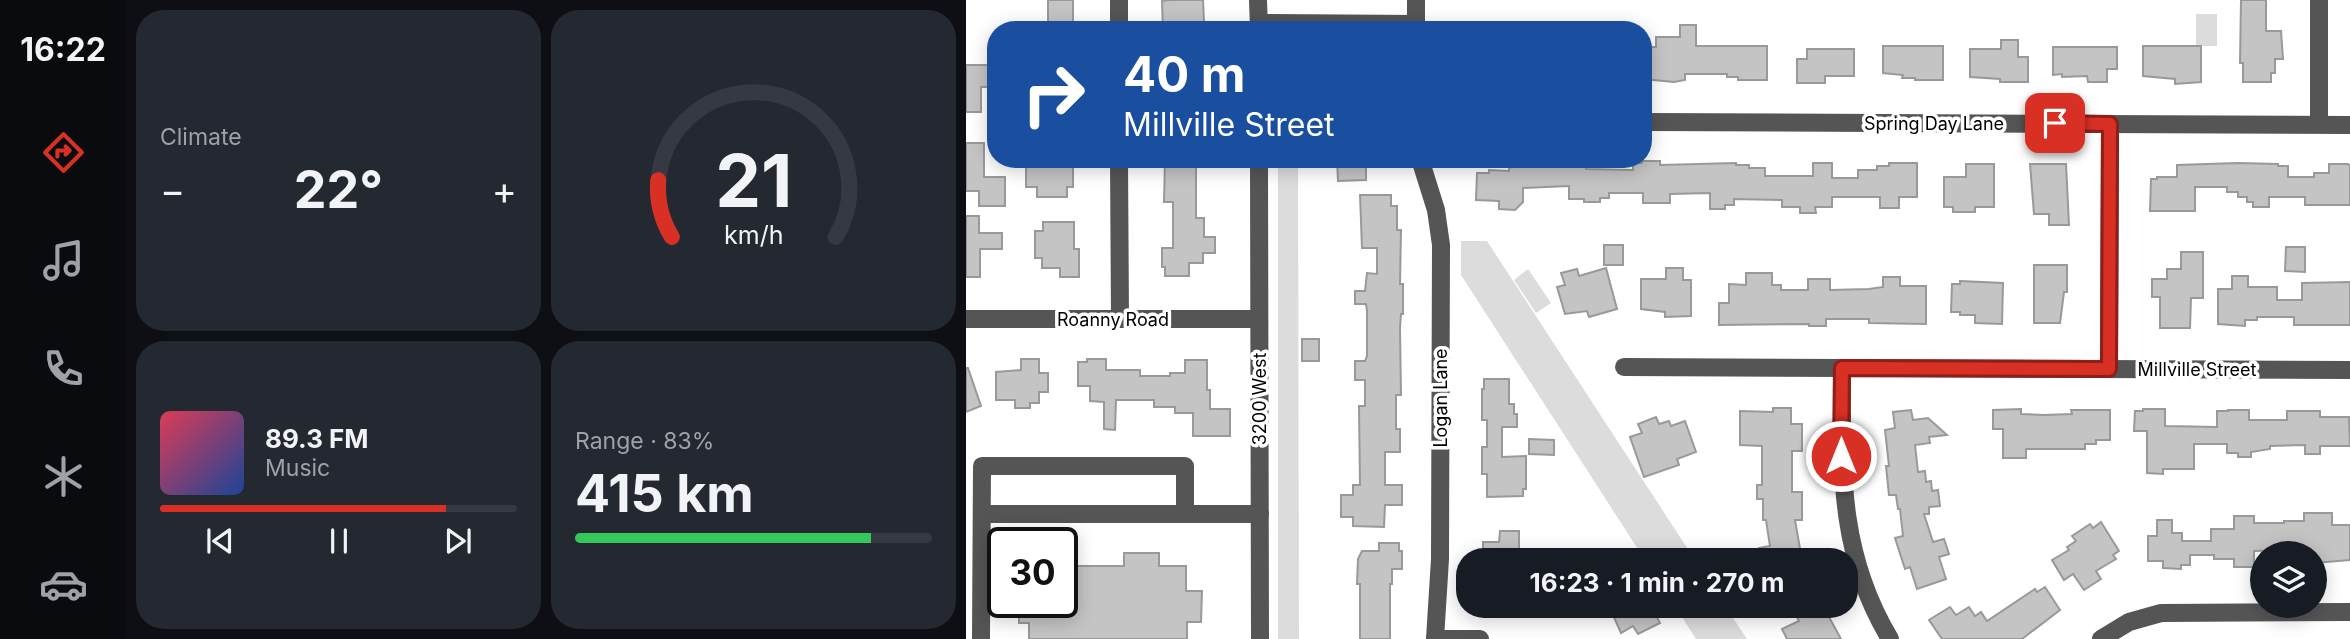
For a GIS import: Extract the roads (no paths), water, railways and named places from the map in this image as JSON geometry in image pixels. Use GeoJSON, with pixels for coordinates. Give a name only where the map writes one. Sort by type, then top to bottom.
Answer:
{"type":"FeatureCollection","features":[{"type":"Feature","properties":{"kind":"street"},"geometry":{"type":"LineString","coordinates":[[1119,0],[1119,21]]}},
{"type":"Feature","properties":{"kind":"street"},"geometry":{"type":"LineString","coordinates":[[1258,0],[1259,21]]}},
{"type":"Feature","properties":{"kind":"street"},"geometry":{"type":"LineString","coordinates":[[1416,0],[1416,21]]}},
{"type":"Feature","properties":{"kind":"street"},"geometry":{"type":"LineString","coordinates":[[2319,7],[2319,124]]}},
{"type":"Feature","properties":{"kind":"street","name":"Spring Day Lane"},"geometry":{"type":"LineString","coordinates":[[1652,122],[2350,125]]}},
{"type":"Feature","properties":{"kind":"street"},"geometry":{"type":"LineString","coordinates":[[2109,369],[2110,124]]}},
{"type":"Feature","properties":{"kind":"street"},"geometry":{"type":"LineString","coordinates":[[1119,168],[1119,319]]}},
{"type":"Feature","properties":{"kind":"street","name":"3200 West"},"geometry":{"type":"LineString","coordinates":[[1259,168],[1260,639]]}},
{"type":"Feature","properties":{"kind":"street","name":"Logan Lane"},"geometry":{"type":"LineString","coordinates":[[1423,168],[1436,210],[1441,245],[1440,559],[1435,639]]}},
{"type":"Feature","properties":{"kind":"street","name":"Roanny Road"},"geometry":{"type":"LineString","coordinates":[[966,320],[1259,319]]}},
{"type":"Feature","properties":{"kind":"street","name":"Millville Street"},"geometry":{"type":"LineString","coordinates":[[1624,367],[2350,369]]}},
{"type":"Feature","properties":{"kind":"street"},"geometry":{"type":"LineString","coordinates":[[1842,368],[1841,456],[1845,511],[1862,578],[1890,639]]}},
{"type":"Feature","properties":{"kind":"street"},"geometry":{"type":"LineString","coordinates":[[981,639],[982,466],[1185,466],[1185,514]]}},
{"type":"Feature","properties":{"kind":"street"},"geometry":{"type":"LineString","coordinates":[[982,514],[1260,514]]}},
{"type":"Feature","properties":{"kind":"street"},"geometry":{"type":"LineString","coordinates":[[2101,639],[2129,622],[2161,613],[2350,612]]}},
{"type":"Feature","properties":{"kind":"street"},"geometry":{"type":"LineString","coordinates":[[1435,639],[1480,639]]}}]}
